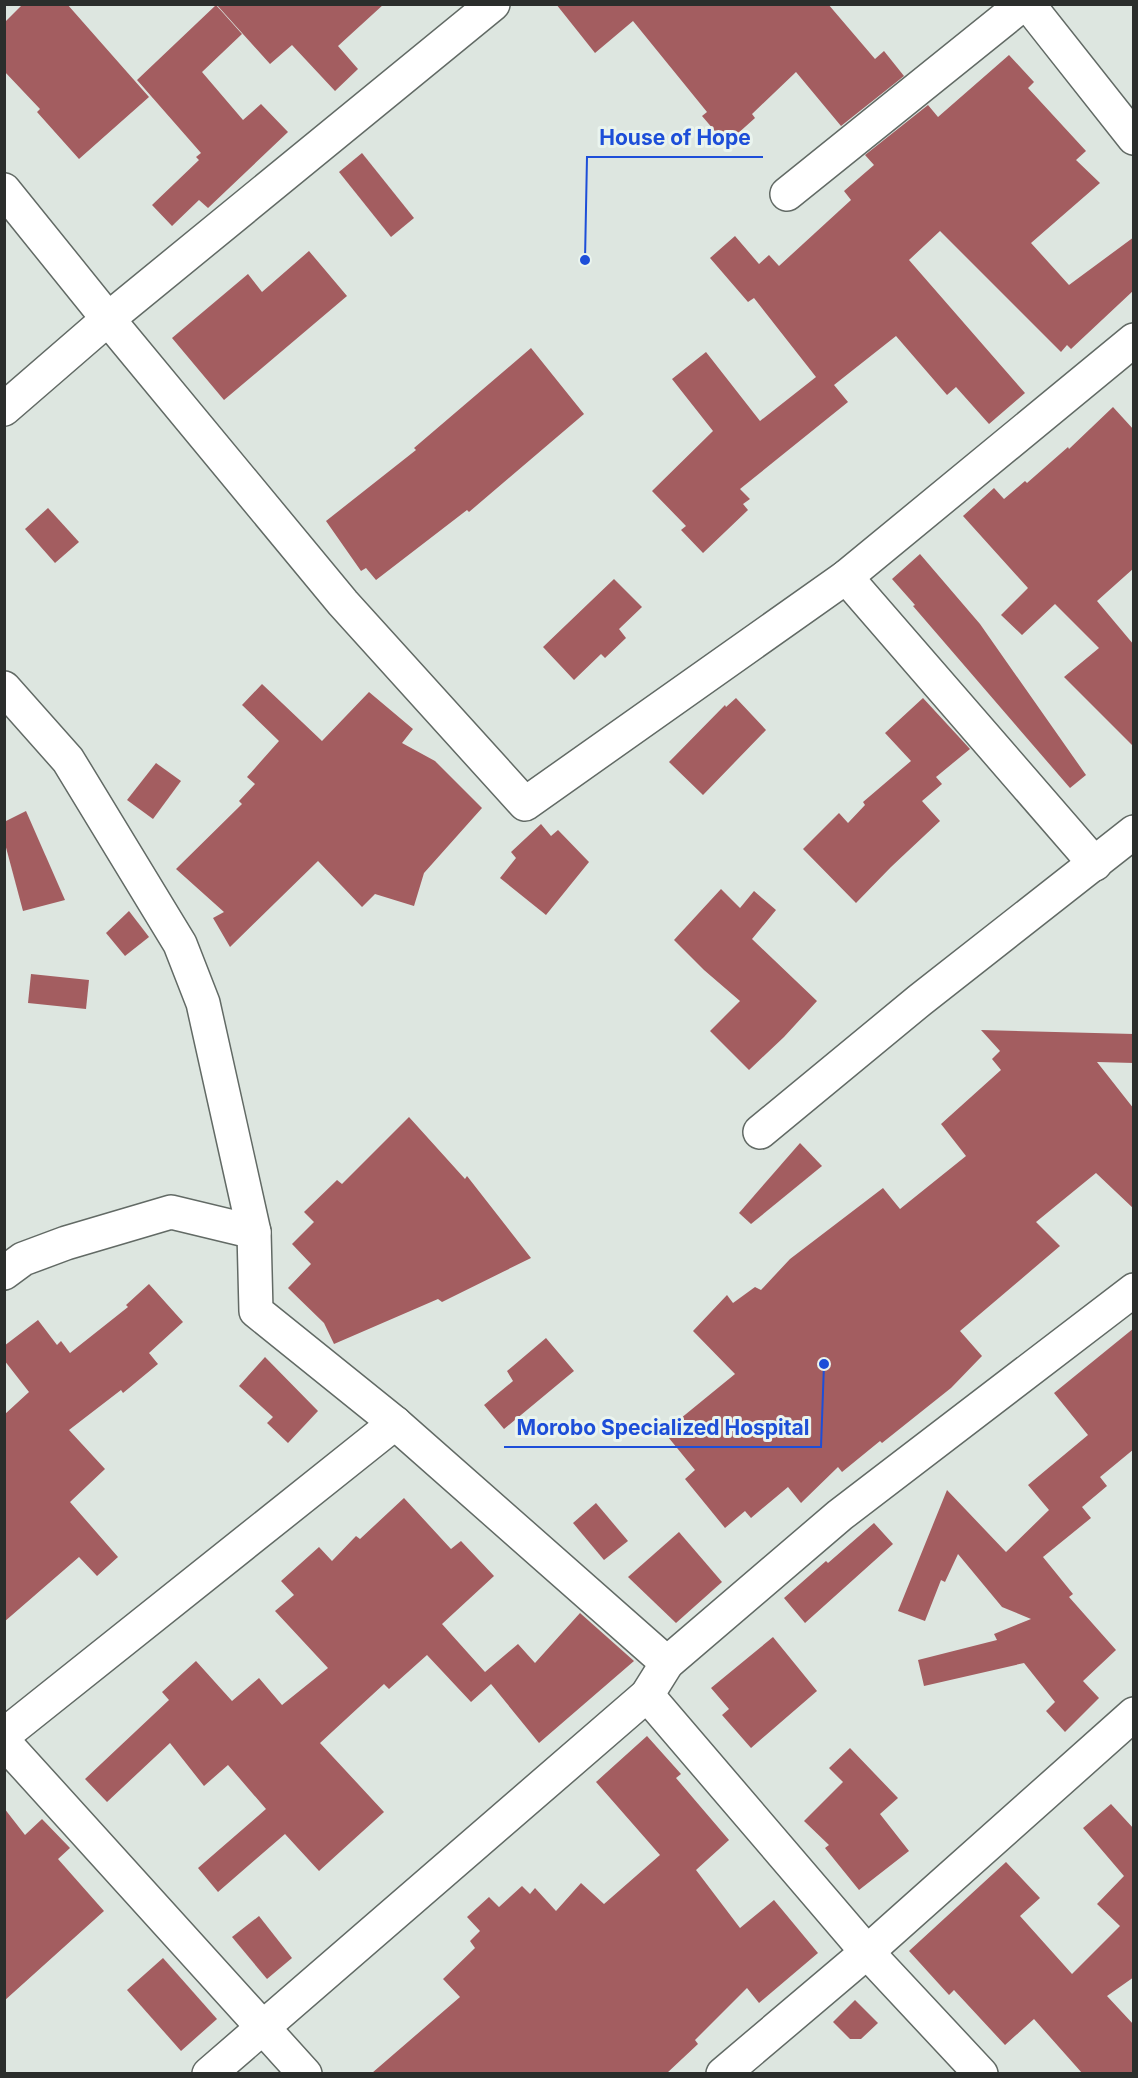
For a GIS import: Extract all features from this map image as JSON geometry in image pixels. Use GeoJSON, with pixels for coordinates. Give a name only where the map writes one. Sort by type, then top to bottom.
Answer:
{"type":"FeatureCollection","features":[{"type":"Feature","properties":{"kind":"street"},"geometry":{"type":"LineString","coordinates":[[4,409],[108,320],[493,4]]}},
{"type":"Feature","properties":{"kind":"street"},"geometry":{"type":"LineString","coordinates":[[787,194],[1023,4]]}},
{"type":"Feature","properties":{"kind":"street"},"geometry":{"type":"LineString","coordinates":[[1028,4],[1134,138]]}},
{"type":"Feature","properties":{"kind":"street"},"geometry":{"type":"LineString","coordinates":[[4,190],[108,320],[343,603],[525,804],[846,577],[1134,340]]}},
{"type":"Feature","properties":{"kind":"street"},"geometry":{"type":"LineString","coordinates":[[846,577],[1095,864]]}},
{"type":"Feature","properties":{"kind":"street"},"geometry":{"type":"LineString","coordinates":[[4,688],[68,760],[180,944],[203,1003],[254,1232],[256,1311],[395,1423],[667,1663]]}},
{"type":"Feature","properties":{"kind":"street"},"geometry":{"type":"LineString","coordinates":[[760,1132],[920,1000],[1134,832]]}},
{"type":"Feature","properties":{"kind":"street"},"geometry":{"type":"LineString","coordinates":[[4,1273],[23,1259],[66,1243],[171,1212],[254,1232]]}},
{"type":"Feature","properties":{"kind":"street"},"geometry":{"type":"LineString","coordinates":[[209,2073],[647,1695],[667,1663],[840,1515],[1134,1290]]}},
{"type":"Feature","properties":{"kind":"street"},"geometry":{"type":"LineString","coordinates":[[4,1735],[395,1423]]}},
{"type":"Feature","properties":{"kind":"street"},"geometry":{"type":"LineString","coordinates":[[647,1695],[867,1952],[981,2073]]}},
{"type":"Feature","properties":{"kind":"street"},"geometry":{"type":"LineString","coordinates":[[723,2073],[867,1952],[1134,1714]]}},
{"type":"Feature","properties":{"kind":"street"},"geometry":{"type":"LineString","coordinates":[[4,1742],[305,2073]]}},
{"type":"Feature","properties":{"kind":"building"},"geometry":{"type":"Polygon","coordinates":[[[23,4],[67,4],[149,97],[79,159],[37,112],[40,109],[4,71],[4,23],[23,4]]]}},
{"type":"Feature","properties":{"kind":"building"},"geometry":{"type":"Polygon","coordinates":[[[216,4],[384,4],[338,46],[358,69],[335,91],[292,45],[270,64],[216,4]]]}},
{"type":"Feature","properties":{"kind":"building"},"geometry":{"type":"Polygon","coordinates":[[[556,4],[828,4],[875,59],[884,51],[904,76],[841,126],[796,72],[752,114],[755,118],[726,144],[702,116],[707,112],[633,21],[595,53],[556,4]]]}},
{"type":"Feature","properties":{"kind":"building"},"geometry":{"type":"Polygon","coordinates":[[[216,5],[242,34],[202,72],[243,120],[261,104],[288,132],[208,208],[199,200],[172,226],[152,205],[199,160],[196,157],[201,153],[137,80],[216,5]]]}},
{"type":"Feature","properties":{"kind":"building"},"geometry":{"type":"Polygon","coordinates":[[[1009,55],[1034,82],[1028,88],[1086,151],[1076,160],[1100,183],[1031,243],[1069,285],[1134,237],[1134,290],[1071,349],[1067,345],[1061,352],[940,231],[909,260],[1025,393],[989,424],[956,387],[947,395],[896,336],[834,385],[848,402],[740,489],[750,499],[743,504],[748,510],[703,553],[681,530],[686,526],[652,491],[713,431],[672,379],[706,352],[760,421],[816,377],[754,298],[748,302],[710,258],[735,236],[759,264],[769,255],[779,266],[851,200],[844,191],[874,165],[865,155],[928,105],[938,117],[1009,55]]]}},
{"type":"Feature","properties":{"kind":"building"},"geometry":{"type":"Polygon","coordinates":[[[362,153],[414,218],[391,237],[339,172],[362,153]]]}},
{"type":"Feature","properties":{"kind":"building"},"geometry":{"type":"Polygon","coordinates":[[[309,251],[347,296],[224,400],[172,338],[248,274],[262,292],[309,251]]]}},
{"type":"Feature","properties":{"kind":"building"},"geometry":{"type":"Polygon","coordinates":[[[531,348],[584,414],[469,512],[467,510],[376,580],[366,568],[361,571],[326,521],[416,450],[414,448],[531,348]]]}},
{"type":"Feature","properties":{"kind":"building"},"geometry":{"type":"Polygon","coordinates":[[[1113,407],[1134,430],[1134,568],[1097,601],[1134,645],[1134,747],[1064,677],[1099,648],[1055,604],[1022,635],[1001,615],[1028,588],[963,516],[994,488],[1004,499],[1025,481],[1027,483],[1068,447],[1069,449],[1113,407]]]}},
{"type":"Feature","properties":{"kind":"building"},"geometry":{"type":"Polygon","coordinates":[[[48,508],[79,542],[55,563],[25,529],[48,508]]]}},
{"type":"Feature","properties":{"kind":"building"},"geometry":{"type":"Polygon","coordinates":[[[920,554],[980,624],[1086,775],[1070,788],[892,579],[920,554]]]}},
{"type":"Feature","properties":{"kind":"building"},"geometry":{"type":"Polygon","coordinates":[[[614,579],[642,607],[619,629],[626,638],[605,658],[601,654],[574,680],[543,647],[614,579]]]}},
{"type":"Feature","properties":{"kind":"building"},"geometry":{"type":"Polygon","coordinates":[[[262,684],[322,741],[369,692],[413,729],[402,743],[435,761],[482,808],[424,873],[414,906],[375,894],[362,907],[318,861],[230,947],[213,918],[224,912],[176,869],[242,804],[239,801],[255,784],[247,777],[279,741],[242,705],[262,684]]]}},
{"type":"Feature","properties":{"kind":"building"},"geometry":{"type":"Polygon","coordinates":[[[736,698],[766,730],[703,795],[669,762],[725,705],[726,707],[736,698]]]}},
{"type":"Feature","properties":{"kind":"building"},"geometry":{"type":"Polygon","coordinates":[[[923,698],[970,749],[936,777],[942,784],[922,801],[940,821],[856,903],[803,849],[839,813],[848,823],[865,805],[863,802],[911,761],[885,733],[923,698]]]}},
{"type":"Feature","properties":{"kind":"building"},"geometry":{"type":"Polygon","coordinates":[[[156,763],[181,781],[153,819],[127,800],[156,763]]]}},
{"type":"Feature","properties":{"kind":"building"},"geometry":{"type":"Polygon","coordinates":[[[26,811],[65,900],[23,911],[4,840],[4,822],[26,811]]]}},
{"type":"Feature","properties":{"kind":"building"},"geometry":{"type":"Polygon","coordinates":[[[541,824],[551,836],[558,830],[589,862],[546,915],[500,878],[516,858],[511,852],[541,824]]]}},
{"type":"Feature","properties":{"kind":"building"},"geometry":{"type":"Polygon","coordinates":[[[721,889],[740,908],[754,891],[776,910],[752,939],[817,1001],[749,1070],[710,1031],[740,1001],[674,940],[721,889]]]}},
{"type":"Feature","properties":{"kind":"building"},"geometry":{"type":"Polygon","coordinates":[[[129,911],[149,937],[125,956],[106,933],[129,911]]]}},
{"type":"Feature","properties":{"kind":"building"},"geometry":{"type":"Polygon","coordinates":[[[31,974],[89,980],[86,1009],[28,1003],[31,974]]]}},
{"type":"Feature","properties":{"kind":"building"},"geometry":{"type":"Polygon","coordinates":[[[981,1030],[1134,1034],[1134,1063],[1097,1062],[1134,1109],[1134,1209],[1096,1173],[1036,1222],[1060,1246],[960,1331],[982,1356],[951,1388],[842,1472],[838,1467],[801,1503],[788,1487],[751,1518],[745,1511],[725,1528],[685,1479],[695,1470],[664,1432],[735,1374],[693,1331],[727,1295],[733,1303],[755,1287],[761,1290],[790,1259],[883,1188],[900,1209],[966,1156],[941,1124],[1001,1070],[992,1059],[1000,1051],[981,1030]]]}},
{"type":"Feature","properties":{"kind":"building"},"geometry":{"type":"Polygon","coordinates":[[[409,1117],[465,1179],[467,1176],[531,1258],[442,1302],[438,1299],[334,1344],[324,1323],[288,1288],[311,1264],[292,1244],[314,1222],[304,1212],[337,1180],[342,1184],[409,1117]]]}},
{"type":"Feature","properties":{"kind":"building"},"geometry":{"type":"Polygon","coordinates":[[[800,1143],[822,1166],[751,1224],[739,1213],[800,1143]]]}},
{"type":"Feature","properties":{"kind":"building"},"geometry":{"type":"Polygon","coordinates":[[[149,1284],[183,1322],[149,1353],[158,1364],[123,1393],[121,1390],[69,1430],[105,1469],[70,1502],[118,1557],[97,1576],[79,1557],[4,1622],[4,1415],[29,1392],[4,1360],[4,1346],[38,1320],[57,1345],[61,1341],[70,1353],[128,1307],[126,1305],[149,1284]]]}},
{"type":"Feature","properties":{"kind":"building"},"geometry":{"type":"Polygon","coordinates":[[[1134,1328],[1134,1449],[1100,1477],[1107,1486],[1082,1507],[1091,1518],[1043,1557],[1073,1594],[1069,1597],[1116,1650],[1083,1681],[1099,1698],[1065,1732],[1046,1711],[1055,1702],[1024,1663],[924,1686],[918,1660],[997,1640],[994,1634],[1031,1619],[1002,1607],[958,1554],[945,1582],[941,1580],[925,1621],[898,1611],[947,1490],[1006,1552],[1049,1510],[1028,1485],[1088,1435],[1054,1393],[1134,1328]]]}},
{"type":"Feature","properties":{"kind":"building"},"geometry":{"type":"Polygon","coordinates":[[[546,1338],[574,1371],[504,1429],[484,1405],[513,1381],[507,1371],[546,1338]]]}},
{"type":"Feature","properties":{"kind":"building"},"geometry":{"type":"Polygon","coordinates":[[[265,1357],[318,1411],[288,1443],[267,1423],[273,1417],[239,1386],[265,1357]]]}},
{"type":"Feature","properties":{"kind":"building"},"geometry":{"type":"Polygon","coordinates":[[[404,1498],[451,1549],[461,1541],[494,1576],[442,1624],[485,1672],[518,1644],[535,1663],[580,1613],[634,1661],[539,1743],[491,1684],[471,1702],[427,1655],[389,1689],[384,1684],[320,1743],[384,1812],[319,1871],[285,1834],[218,1892],[198,1868],[266,1809],[228,1765],[204,1786],[170,1743],[107,1802],[85,1779],[169,1700],[162,1692],[196,1661],[232,1701],[259,1678],[282,1705],[328,1668],[275,1611],[294,1595],[281,1581],[319,1547],[332,1561],[356,1536],[360,1539],[404,1498]]]}},
{"type":"Feature","properties":{"kind":"building"},"geometry":{"type":"Polygon","coordinates":[[[596,1503],[628,1541],[604,1560],[573,1523],[596,1503]]]}},
{"type":"Feature","properties":{"kind":"building"},"geometry":{"type":"Polygon","coordinates":[[[874,1523],[893,1544],[805,1623],[784,1598],[874,1523]]]}},
{"type":"Feature","properties":{"kind":"building"},"geometry":{"type":"Polygon","coordinates":[[[679,1532],[722,1582],[676,1623],[628,1577],[679,1532]]]}},
{"type":"Feature","properties":{"kind":"building"},"geometry":{"type":"Polygon","coordinates":[[[773,1637],[817,1691],[751,1748],[722,1715],[729,1709],[711,1688],[773,1637]]]}},
{"type":"Feature","properties":{"kind":"building"},"geometry":{"type":"Polygon","coordinates":[[[647,1736],[681,1774],[676,1778],[729,1840],[696,1870],[740,1928],[774,1900],[818,1953],[759,2003],[747,1988],[695,2040],[698,2044],[667,2073],[372,2073],[460,1997],[443,1979],[475,1948],[470,1941],[480,1931],[467,1917],[489,1897],[499,1907],[522,1886],[530,1894],[535,1888],[556,1911],[581,1883],[604,1904],[660,1855],[596,1782],[647,1736]]]}},
{"type":"Feature","properties":{"kind":"building"},"geometry":{"type":"Polygon","coordinates":[[[850,1748],[898,1798],[880,1814],[909,1851],[859,1890],[825,1848],[829,1845],[804,1821],[843,1782],[829,1768],[850,1748]]]}},
{"type":"Feature","properties":{"kind":"building"},"geometry":{"type":"Polygon","coordinates":[[[1111,1804],[1134,1829],[1134,1977],[1107,1996],[1134,2025],[1134,2073],[1082,2073],[1034,2019],[1005,2045],[954,1990],[949,1995],[909,1951],[1006,1862],[1040,1898],[1020,1916],[1072,1974],[1120,1926],[1097,1904],[1124,1876],[1083,1828],[1111,1804]]]}},
{"type":"Feature","properties":{"kind":"building"},"geometry":{"type":"Polygon","coordinates":[[[4,1808],[25,1835],[42,1819],[70,1848],[58,1859],[104,1911],[4,2001],[4,1808]]]}},
{"type":"Feature","properties":{"kind":"building"},"geometry":{"type":"Polygon","coordinates":[[[259,1916],[292,1958],[267,1979],[232,1937],[259,1916]]]}},
{"type":"Feature","properties":{"kind":"building"},"geometry":{"type":"Polygon","coordinates":[[[163,1958],[217,2019],[181,2051],[127,1990],[163,1958]]]}},
{"type":"Feature","properties":{"kind":"building"},"geometry":{"type":"Polygon","coordinates":[[[855,2000],[878,2023],[861,2039],[850,2039],[833,2022],[855,2000]]]}},
{"type":"Feature","properties":{"kind":"place","name":"House of Hope"},"geometry":{"type":"Point","coordinates":[585,260]}},
{"type":"Feature","properties":{"kind":"place","name":"Morobo Specialized Hospital"},"geometry":{"type":"Point","coordinates":[824,1364]}}]}
